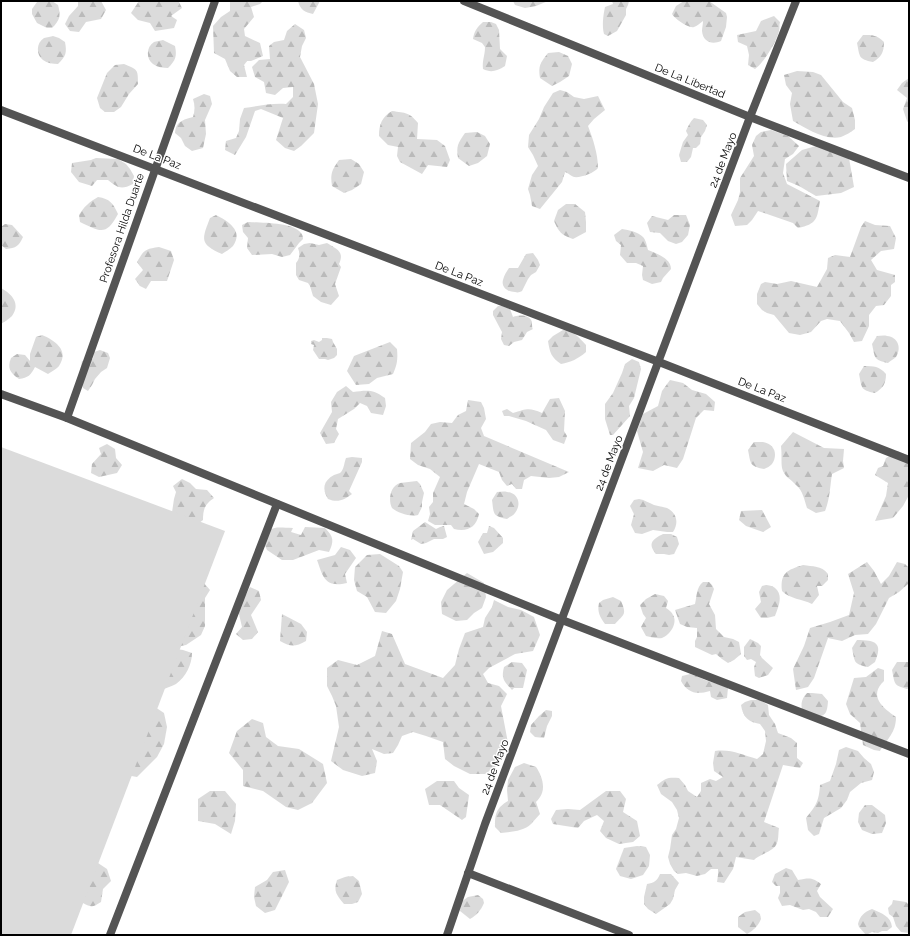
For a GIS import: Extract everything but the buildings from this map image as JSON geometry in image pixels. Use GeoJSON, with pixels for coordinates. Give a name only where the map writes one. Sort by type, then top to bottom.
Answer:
{"type":"FeatureCollection","features":[{"type":"Feature","properties":{"kind":"street","name":"Profesora Hilda Duarte"},"geometry":{"type":"LineString","coordinates":[[66,418],[215,1]]}},
{"type":"Feature","properties":{"kind":"street","name":"De La Libertad"},"geometry":{"type":"LineString","coordinates":[[464,1],[750,117],[909,178]]}},
{"type":"Feature","properties":{"kind":"street","name":"24 de Mayo"},"geometry":{"type":"LineString","coordinates":[[447,935],[485,824],[750,117],[796,1]]}},
{"type":"Feature","properties":{"kind":"street","name":"De La Paz"},"geometry":{"type":"LineString","coordinates":[[1,110],[659,362],[909,460]]}},
{"type":"Feature","properties":{"kind":"street"},"geometry":{"type":"LineString","coordinates":[[1,394],[66,418],[562,620],[909,754]]}},
{"type":"Feature","properties":{"kind":"street"},"geometry":{"type":"LineString","coordinates":[[110,935],[277,504]]}},
{"type":"Feature","properties":{"kind":"street"},"geometry":{"type":"LineString","coordinates":[[468,873],[629,935]]}},
{"type":"Feature","properties":{"kind":"green space"},"geometry":{"type":"Polygon","coordinates":[[[52,1],[58,5],[59,18],[57,23],[52,28],[47,28],[37,23],[32,14],[32,9],[37,2],[52,1]]]}},
{"type":"Feature","properties":{"kind":"green space"},"geometry":{"type":"Polygon","coordinates":[[[78,1],[101,1],[106,10],[101,19],[86,22],[79,32],[70,31],[65,24],[69,16],[78,6],[78,1]]]}},
{"type":"Feature","properties":{"kind":"green space"},"geometry":{"type":"Polygon","coordinates":[[[139,1],[179,2],[182,8],[171,16],[177,20],[174,28],[155,31],[150,23],[138,20],[131,13],[139,1]]]}},
{"type":"Feature","properties":{"kind":"green space"},"geometry":{"type":"Polygon","coordinates":[[[230,1],[263,1],[260,4],[251,7],[254,17],[244,29],[245,36],[260,43],[263,56],[247,61],[244,65],[247,77],[237,77],[230,71],[225,59],[214,53],[213,26],[221,17],[230,11],[230,1]]]}},
{"type":"Feature","properties":{"kind":"green space"},"geometry":{"type":"Polygon","coordinates":[[[298,1],[320,1],[313,14],[303,10],[298,1]]]}},
{"type":"Feature","properties":{"kind":"green space"},"geometry":{"type":"Polygon","coordinates":[[[513,1],[548,1],[536,6],[525,8],[515,5],[513,1]]]}},
{"type":"Feature","properties":{"kind":"green space"},"geometry":{"type":"Polygon","coordinates":[[[612,1],[629,1],[626,9],[626,15],[617,31],[608,36],[604,34],[603,17],[605,7],[613,4],[612,1]]]}},
{"type":"Feature","properties":{"kind":"green space"},"geometry":{"type":"Polygon","coordinates":[[[684,1],[709,1],[726,13],[726,27],[721,41],[714,43],[708,42],[704,38],[702,31],[703,21],[694,27],[689,27],[679,21],[672,14],[676,6],[684,1]]]}},
{"type":"Feature","properties":{"kind":"green space"},"geometry":{"type":"Polygon","coordinates":[[[774,16],[780,22],[778,35],[766,57],[755,69],[748,65],[749,55],[747,46],[738,42],[737,35],[756,31],[761,21],[774,16]]]}},
{"type":"Feature","properties":{"kind":"green space"},"geometry":{"type":"Polygon","coordinates":[[[483,22],[491,22],[496,24],[499,30],[500,49],[507,56],[505,66],[494,71],[483,69],[485,47],[482,43],[473,39],[476,30],[483,22]]]}},
{"type":"Feature","properties":{"kind":"green space"},"geometry":{"type":"Polygon","coordinates":[[[295,24],[304,30],[306,38],[302,46],[300,57],[314,84],[318,104],[314,133],[294,151],[285,148],[276,140],[283,118],[261,109],[255,111],[246,137],[235,155],[225,150],[226,141],[236,138],[244,108],[270,104],[286,104],[293,97],[293,87],[283,88],[275,95],[266,93],[264,82],[255,77],[252,67],[259,60],[270,59],[269,46],[274,42],[284,40],[287,31],[295,24]]]}},
{"type":"Feature","properties":{"kind":"green space"},"geometry":{"type":"Polygon","coordinates":[[[863,35],[875,36],[884,42],[882,54],[873,62],[860,57],[857,43],[863,35]]]}},
{"type":"Feature","properties":{"kind":"green space"},"geometry":{"type":"Polygon","coordinates":[[[53,36],[65,42],[65,54],[63,59],[58,64],[45,61],[41,58],[38,52],[38,46],[41,40],[53,36]]]}},
{"type":"Feature","properties":{"kind":"green space"},"geometry":{"type":"Polygon","coordinates":[[[163,40],[175,46],[175,58],[173,63],[168,68],[155,65],[151,62],[148,56],[148,50],[151,44],[163,40]]]}},
{"type":"Feature","properties":{"kind":"green space"},"geometry":{"type":"Polygon","coordinates":[[[559,52],[568,56],[572,64],[569,76],[552,86],[540,78],[539,70],[541,62],[548,53],[559,52]]]}},
{"type":"Feature","properties":{"kind":"green space"},"geometry":{"type":"Polygon","coordinates":[[[124,64],[135,69],[138,75],[138,84],[129,94],[121,107],[114,112],[105,112],[100,108],[97,98],[107,73],[115,65],[124,64]]]}},
{"type":"Feature","properties":{"kind":"green space"},"geometry":{"type":"Polygon","coordinates":[[[797,71],[813,72],[821,75],[843,102],[852,108],[855,120],[855,129],[841,137],[835,138],[822,136],[793,121],[790,104],[792,93],[786,85],[784,75],[797,71]]]}},
{"type":"Feature","properties":{"kind":"green space"},"geometry":{"type":"Polygon","coordinates":[[[909,78],[909,123],[903,109],[907,98],[897,90],[902,83],[909,78]]]}},
{"type":"Feature","properties":{"kind":"green space"},"geometry":{"type":"Polygon","coordinates":[[[560,90],[567,92],[574,97],[584,99],[598,96],[605,110],[588,126],[596,152],[598,168],[580,177],[574,177],[565,172],[562,182],[540,209],[532,206],[528,189],[532,175],[538,166],[528,147],[529,135],[553,93],[560,90]]]}},
{"type":"Feature","properties":{"kind":"green space"},"geometry":{"type":"Polygon","coordinates":[[[204,94],[210,96],[212,104],[205,120],[206,134],[203,148],[192,151],[185,146],[181,138],[175,133],[178,123],[193,117],[193,99],[204,94]]]}},
{"type":"Feature","properties":{"kind":"green space"},"geometry":{"type":"Polygon","coordinates":[[[392,111],[407,114],[415,119],[418,123],[417,139],[437,140],[445,146],[450,160],[447,167],[428,165],[422,174],[400,162],[397,156],[398,147],[388,145],[379,136],[382,121],[392,111]]]}},
{"type":"Feature","properties":{"kind":"green space"},"geometry":{"type":"Polygon","coordinates":[[[694,118],[703,120],[707,125],[701,137],[700,144],[696,148],[693,148],[691,157],[687,162],[681,162],[679,155],[683,142],[688,135],[686,131],[694,118]]]}},
{"type":"Feature","properties":{"kind":"green space"},"geometry":{"type":"Polygon","coordinates":[[[771,130],[788,136],[799,146],[793,154],[785,159],[783,173],[787,184],[820,201],[817,216],[809,225],[798,228],[793,223],[758,211],[747,225],[735,226],[731,215],[740,192],[740,178],[754,156],[752,145],[756,136],[761,132],[771,130]]]}},
{"type":"Feature","properties":{"kind":"green space"},"geometry":{"type":"Polygon","coordinates":[[[477,132],[485,136],[490,144],[487,156],[478,163],[469,166],[458,158],[458,145],[465,133],[477,132]]]}},
{"type":"Feature","properties":{"kind":"green space"},"geometry":{"type":"Polygon","coordinates":[[[816,146],[849,158],[854,187],[841,193],[816,196],[787,181],[786,164],[802,150],[816,146]]]}},
{"type":"Feature","properties":{"kind":"green space"},"geometry":{"type":"Polygon","coordinates":[[[96,158],[118,159],[126,164],[134,176],[133,184],[120,187],[108,180],[97,180],[92,186],[79,182],[71,172],[72,163],[96,158]]]}},
{"type":"Feature","properties":{"kind":"green space"},"geometry":{"type":"Polygon","coordinates":[[[351,159],[359,164],[364,172],[361,184],[344,193],[332,186],[331,175],[339,160],[351,159]]]}},
{"type":"Feature","properties":{"kind":"green space"},"geometry":{"type":"Polygon","coordinates":[[[98,197],[111,202],[118,214],[110,226],[102,230],[98,230],[80,222],[79,215],[87,205],[98,197]]]}},
{"type":"Feature","properties":{"kind":"green space"},"geometry":{"type":"Polygon","coordinates":[[[566,204],[575,204],[585,212],[586,232],[573,239],[561,233],[554,221],[558,210],[566,204]]]}},
{"type":"Feature","properties":{"kind":"green space"},"geometry":{"type":"Polygon","coordinates":[[[216,215],[230,223],[236,231],[237,236],[233,246],[222,254],[209,247],[204,240],[205,231],[210,218],[216,215]]]}},
{"type":"Feature","properties":{"kind":"green space"},"geometry":{"type":"Polygon","coordinates":[[[674,215],[686,215],[690,225],[688,235],[682,242],[676,244],[668,241],[660,233],[650,232],[647,223],[652,216],[668,220],[674,215]]]}},
{"type":"Feature","properties":{"kind":"green space"},"geometry":{"type":"Polygon","coordinates":[[[865,221],[875,225],[890,226],[896,238],[894,249],[881,251],[871,260],[877,270],[895,275],[895,282],[891,285],[891,296],[884,305],[876,306],[869,315],[869,326],[862,341],[854,342],[840,321],[827,319],[821,321],[811,332],[800,335],[789,333],[774,315],[762,310],[757,304],[757,294],[761,284],[765,282],[777,284],[791,281],[817,287],[827,269],[828,258],[835,255],[850,257],[861,227],[865,221]]]}},
{"type":"Feature","properties":{"kind":"green space"},"geometry":{"type":"Polygon","coordinates":[[[248,222],[276,224],[291,227],[297,229],[301,233],[303,239],[290,255],[282,257],[272,254],[252,255],[247,248],[248,238],[243,232],[242,225],[248,222]]]}},
{"type":"Feature","properties":{"kind":"green space"},"geometry":{"type":"Polygon","coordinates":[[[5,224],[12,225],[23,237],[20,243],[15,247],[6,249],[1,245],[1,227],[5,224]]]}},
{"type":"Feature","properties":{"kind":"green space"},"geometry":{"type":"Polygon","coordinates":[[[622,229],[641,235],[645,240],[648,250],[663,257],[669,262],[671,269],[661,282],[652,284],[643,280],[643,266],[636,263],[627,263],[620,255],[621,245],[616,241],[614,235],[622,229]]]}},
{"type":"Feature","properties":{"kind":"green space"},"geometry":{"type":"Polygon","coordinates":[[[310,243],[319,245],[327,243],[340,253],[341,260],[339,264],[341,267],[335,284],[339,296],[331,305],[321,302],[313,296],[308,283],[299,280],[296,275],[296,263],[299,256],[298,248],[304,244],[310,243]]]}},
{"type":"Feature","properties":{"kind":"green space"},"geometry":{"type":"Polygon","coordinates":[[[159,247],[171,251],[174,260],[167,281],[151,281],[146,289],[140,286],[135,279],[143,270],[137,262],[145,251],[151,248],[159,247]]]}},
{"type":"Feature","properties":{"kind":"green space"},"geometry":{"type":"Polygon","coordinates":[[[533,253],[540,265],[536,272],[528,279],[522,291],[512,292],[506,289],[503,285],[503,280],[509,268],[518,268],[526,254],[533,253]]]}},
{"type":"Feature","properties":{"kind":"green space"},"geometry":{"type":"Polygon","coordinates":[[[1,288],[12,296],[16,307],[12,316],[1,324],[1,288]]]}},
{"type":"Feature","properties":{"kind":"green space"},"geometry":{"type":"Polygon","coordinates":[[[498,306],[510,309],[513,317],[526,316],[531,319],[533,329],[527,332],[522,340],[514,342],[509,346],[504,345],[501,339],[502,332],[493,315],[493,311],[498,306]]]}},
{"type":"Feature","properties":{"kind":"green space"},"geometry":{"type":"Polygon","coordinates":[[[563,330],[570,331],[579,337],[586,345],[586,352],[574,360],[561,364],[555,359],[549,349],[548,341],[563,330]]]}},
{"type":"Feature","properties":{"kind":"green space"},"geometry":{"type":"Polygon","coordinates":[[[42,335],[56,343],[62,350],[63,355],[59,366],[48,374],[35,367],[29,376],[19,379],[13,375],[10,370],[9,365],[11,358],[17,354],[25,355],[30,361],[30,354],[36,337],[42,335]]]}},
{"type":"Feature","properties":{"kind":"green space"},"geometry":{"type":"Polygon","coordinates":[[[877,336],[894,338],[898,344],[898,354],[888,363],[880,361],[874,355],[872,344],[877,336]]]}},
{"type":"Feature","properties":{"kind":"green space"},"geometry":{"type":"Polygon","coordinates":[[[322,338],[332,339],[337,349],[337,355],[334,358],[328,360],[319,359],[313,350],[314,345],[311,344],[311,341],[314,340],[319,342],[322,338]]]}},
{"type":"Feature","properties":{"kind":"green space"},"geometry":{"type":"Polygon","coordinates":[[[390,342],[397,349],[397,362],[393,374],[377,378],[369,384],[356,385],[347,371],[354,356],[390,342]]]}},
{"type":"Feature","properties":{"kind":"green space"},"geometry":{"type":"Polygon","coordinates":[[[100,350],[108,353],[110,358],[107,368],[95,379],[88,391],[83,388],[79,376],[82,361],[93,359],[94,352],[100,350]]]}},
{"type":"Feature","properties":{"kind":"green space"},"geometry":{"type":"Polygon","coordinates":[[[632,359],[639,362],[641,369],[634,398],[629,406],[630,416],[613,435],[610,435],[605,419],[605,404],[613,393],[625,364],[632,359]]]}},
{"type":"Feature","properties":{"kind":"green space"},"geometry":{"type":"Polygon","coordinates":[[[864,366],[876,367],[881,369],[886,374],[884,385],[875,393],[862,388],[859,374],[864,366]]]}},
{"type":"Feature","properties":{"kind":"green space"},"geometry":{"type":"Polygon","coordinates":[[[670,380],[683,383],[692,390],[706,394],[715,402],[714,411],[704,410],[696,418],[683,459],[677,468],[664,465],[653,471],[638,468],[643,452],[637,431],[643,414],[658,406],[662,391],[670,380]]]}},
{"type":"Feature","properties":{"kind":"green space"},"geometry":{"type":"Polygon","coordinates":[[[346,386],[353,392],[370,391],[385,398],[386,406],[383,415],[371,413],[367,406],[360,403],[354,409],[338,419],[336,429],[339,434],[334,443],[326,444],[320,433],[332,412],[331,402],[337,392],[346,386]]]}},
{"type":"Feature","properties":{"kind":"green space"},"geometry":{"type":"Polygon","coordinates":[[[559,398],[565,411],[564,431],[567,436],[564,444],[553,440],[546,430],[526,421],[504,416],[502,411],[507,409],[513,413],[531,409],[542,413],[550,399],[559,398]]]}},
{"type":"Feature","properties":{"kind":"green space"},"geometry":{"type":"Polygon","coordinates":[[[468,400],[481,402],[484,408],[486,419],[481,428],[484,436],[569,472],[559,477],[549,478],[531,476],[524,480],[522,489],[516,489],[512,484],[507,486],[502,480],[499,472],[479,464],[467,492],[464,504],[474,509],[479,514],[478,519],[470,528],[459,530],[454,529],[451,525],[435,525],[428,521],[430,514],[429,507],[433,502],[433,493],[440,477],[430,469],[418,465],[410,459],[411,443],[425,432],[431,424],[440,422],[452,423],[458,415],[466,411],[468,400]]]}},
{"type":"Feature","properties":{"kind":"green space"},"geometry":{"type":"Polygon","coordinates":[[[793,432],[824,448],[844,449],[844,468],[832,474],[829,497],[825,511],[816,513],[807,508],[800,490],[783,471],[781,446],[793,432]]]}},
{"type":"Feature","properties":{"kind":"green space"},"geometry":{"type":"Polygon","coordinates":[[[754,442],[767,443],[773,447],[775,454],[774,461],[765,469],[756,467],[750,461],[748,450],[754,442]]]}},
{"type":"Feature","properties":{"kind":"green space"},"geometry":{"type":"Polygon","coordinates":[[[107,444],[115,449],[116,458],[122,465],[117,473],[99,477],[91,473],[92,464],[101,454],[99,448],[107,444]]]}},
{"type":"Feature","properties":{"kind":"green space"},"geometry":{"type":"Polygon","coordinates":[[[1,447],[225,531],[71,935],[1,935],[1,447]]]}},
{"type":"Feature","properties":{"kind":"green space"},"geometry":{"type":"Polygon","coordinates":[[[898,451],[909,458],[909,495],[903,506],[893,518],[875,521],[886,496],[888,483],[875,475],[878,468],[883,466],[886,458],[898,451]]]}},
{"type":"Feature","properties":{"kind":"green space"},"geometry":{"type":"Polygon","coordinates":[[[346,458],[362,458],[362,462],[349,491],[352,494],[341,500],[335,501],[328,499],[324,489],[326,483],[330,477],[341,472],[346,458]]]}},
{"type":"Feature","properties":{"kind":"green space"},"geometry":{"type":"Polygon","coordinates":[[[182,479],[190,483],[196,489],[207,490],[214,498],[208,502],[205,507],[203,520],[195,526],[171,519],[176,492],[173,486],[182,479]]]}},
{"type":"Feature","properties":{"kind":"green space"},"geometry":{"type":"Polygon","coordinates":[[[417,481],[424,493],[422,507],[418,515],[404,514],[392,508],[390,497],[394,487],[400,483],[417,481]]]}},
{"type":"Feature","properties":{"kind":"green space"},"geometry":{"type":"Polygon","coordinates":[[[497,492],[514,494],[518,500],[517,510],[507,519],[499,517],[495,514],[492,500],[497,492]]]}},
{"type":"Feature","properties":{"kind":"green space"},"geometry":{"type":"Polygon","coordinates":[[[639,499],[670,510],[676,518],[676,525],[673,532],[653,530],[642,534],[635,533],[631,525],[634,514],[630,506],[634,500],[639,499]]]}},
{"type":"Feature","properties":{"kind":"green space"},"geometry":{"type":"Polygon","coordinates":[[[762,510],[771,527],[763,532],[746,526],[739,520],[741,511],[762,510]]]}},
{"type":"Feature","properties":{"kind":"green space"},"geometry":{"type":"Polygon","coordinates":[[[425,522],[436,529],[444,526],[447,537],[443,539],[434,539],[421,544],[413,539],[411,540],[413,531],[425,522]]]}},
{"type":"Feature","properties":{"kind":"green space"},"geometry":{"type":"Polygon","coordinates":[[[489,526],[494,528],[503,538],[503,543],[493,552],[484,554],[478,542],[483,533],[487,533],[489,526]]]}},
{"type":"Feature","properties":{"kind":"green space"},"geometry":{"type":"Polygon","coordinates":[[[305,527],[325,528],[332,537],[332,545],[329,552],[319,550],[293,560],[282,560],[267,550],[263,541],[271,529],[293,528],[291,532],[301,535],[305,527]]]}},
{"type":"Feature","properties":{"kind":"green space"},"geometry":{"type":"Polygon","coordinates":[[[663,534],[671,534],[677,537],[679,544],[674,554],[656,554],[653,550],[652,542],[663,534]]]}},
{"type":"Feature","properties":{"kind":"green space"},"geometry":{"type":"Polygon","coordinates":[[[341,547],[350,550],[356,558],[345,574],[347,583],[334,584],[326,580],[323,576],[317,560],[335,555],[341,547]]]}},
{"type":"Feature","properties":{"kind":"green space"},"geometry":{"type":"Polygon","coordinates":[[[380,554],[399,566],[403,572],[396,601],[386,613],[375,612],[367,597],[357,591],[354,580],[355,567],[367,555],[380,554]]]}},
{"type":"Feature","properties":{"kind":"green space"},"geometry":{"type":"Polygon","coordinates":[[[867,562],[881,584],[889,576],[897,562],[905,564],[909,568],[908,584],[889,598],[876,624],[868,634],[855,635],[842,641],[828,638],[814,678],[808,687],[796,690],[793,669],[804,646],[810,628],[849,615],[854,593],[848,574],[867,562]]]}},
{"type":"Feature","properties":{"kind":"green space"},"geometry":{"type":"Polygon","coordinates":[[[803,565],[823,569],[828,574],[828,580],[822,586],[817,586],[819,595],[812,604],[789,596],[782,591],[782,580],[786,573],[803,565]]]}},
{"type":"Feature","properties":{"kind":"green space"},"geometry":{"type":"Polygon","coordinates":[[[467,573],[484,583],[486,597],[482,608],[467,620],[456,621],[442,614],[441,602],[447,590],[467,573]]]}},
{"type":"Feature","properties":{"kind":"green space"},"geometry":{"type":"Polygon","coordinates":[[[703,582],[709,582],[714,589],[709,604],[715,615],[716,629],[724,637],[739,642],[741,654],[728,663],[716,654],[712,655],[695,647],[697,628],[687,627],[680,624],[675,610],[695,604],[698,589],[703,582]]]}},
{"type":"Feature","properties":{"kind":"green space"},"geometry":{"type":"Polygon","coordinates":[[[204,583],[210,590],[205,598],[205,626],[201,635],[186,645],[176,647],[204,583]]]}},
{"type":"Feature","properties":{"kind":"green space"},"geometry":{"type":"Polygon","coordinates":[[[766,585],[775,588],[778,591],[780,602],[775,616],[761,618],[755,609],[761,602],[759,592],[762,586],[766,585]]]}},
{"type":"Feature","properties":{"kind":"green space"},"geometry":{"type":"Polygon","coordinates":[[[250,587],[259,591],[261,600],[251,615],[258,632],[252,639],[243,640],[236,634],[242,627],[238,610],[250,587]]]}},
{"type":"Feature","properties":{"kind":"green space"},"geometry":{"type":"Polygon","coordinates":[[[655,594],[664,596],[668,601],[666,608],[672,613],[675,622],[668,634],[662,638],[646,636],[641,627],[646,618],[640,605],[646,599],[655,594]]]}},
{"type":"Feature","properties":{"kind":"green space"},"geometry":{"type":"Polygon","coordinates":[[[613,597],[621,601],[624,614],[615,624],[605,624],[599,614],[599,603],[613,597]]]}},
{"type":"Feature","properties":{"kind":"green space"},"geometry":{"type":"Polygon","coordinates":[[[494,600],[508,607],[521,610],[534,617],[540,635],[533,651],[515,654],[489,668],[483,674],[488,683],[499,686],[507,694],[501,706],[508,743],[498,765],[485,774],[470,774],[454,766],[445,759],[443,742],[413,732],[402,736],[393,753],[384,754],[372,749],[377,761],[375,773],[362,776],[343,770],[331,761],[339,727],[336,706],[327,686],[327,668],[338,660],[357,665],[375,656],[382,631],[392,634],[405,664],[443,678],[455,665],[465,633],[483,627],[485,618],[492,607],[494,600]]]}},
{"type":"Feature","properties":{"kind":"green space"},"geometry":{"type":"Polygon","coordinates":[[[282,614],[301,624],[307,632],[306,641],[293,646],[280,641],[282,614]]]}},
{"type":"Feature","properties":{"kind":"green space"},"geometry":{"type":"Polygon","coordinates":[[[750,639],[761,646],[760,655],[773,668],[768,675],[759,678],[755,676],[754,667],[756,662],[751,659],[747,660],[744,656],[744,647],[750,639]]]}},
{"type":"Feature","properties":{"kind":"green space"},"geometry":{"type":"Polygon","coordinates":[[[857,640],[873,642],[878,647],[875,662],[868,667],[860,665],[854,659],[852,648],[857,640]]]}},
{"type":"Feature","properties":{"kind":"green space"},"geometry":{"type":"Polygon","coordinates":[[[164,647],[192,653],[192,657],[190,666],[183,678],[176,684],[164,689],[164,647]]]}},
{"type":"Feature","properties":{"kind":"green space"},"geometry":{"type":"Polygon","coordinates":[[[512,662],[522,663],[527,670],[523,688],[514,688],[512,690],[504,680],[504,667],[512,662]]]}},
{"type":"Feature","properties":{"kind":"green space"},"geometry":{"type":"Polygon","coordinates":[[[897,662],[909,662],[909,688],[907,689],[897,685],[894,681],[892,670],[897,662]]]}},
{"type":"Feature","properties":{"kind":"green space"},"geometry":{"type":"Polygon","coordinates":[[[878,668],[884,670],[884,681],[879,686],[877,697],[882,706],[896,717],[893,732],[880,751],[863,745],[860,723],[850,714],[846,704],[854,678],[866,677],[878,668]]]}},
{"type":"Feature","properties":{"kind":"green space"},"geometry":{"type":"Polygon","coordinates":[[[690,674],[728,688],[727,698],[717,700],[711,697],[710,691],[701,693],[693,692],[681,681],[682,676],[690,674]]]}},
{"type":"Feature","properties":{"kind":"green space"},"geometry":{"type":"Polygon","coordinates":[[[807,693],[822,694],[828,701],[826,713],[811,719],[803,715],[802,703],[803,698],[807,693]]]}},
{"type":"Feature","properties":{"kind":"green space"},"geometry":{"type":"Polygon","coordinates":[[[751,700],[760,700],[768,705],[769,715],[775,724],[778,733],[791,738],[797,743],[797,758],[803,763],[800,768],[783,765],[764,822],[779,828],[777,843],[772,849],[754,860],[736,857],[733,869],[724,883],[717,882],[718,869],[711,869],[705,874],[697,876],[686,873],[678,874],[674,871],[668,857],[672,835],[676,829],[679,818],[677,810],[672,802],[661,794],[657,785],[667,778],[679,778],[688,791],[697,797],[701,791],[701,783],[710,779],[716,781],[723,777],[714,771],[713,763],[715,751],[732,752],[757,759],[763,754],[766,741],[765,731],[760,724],[752,722],[745,716],[741,705],[751,700]]]}},
{"type":"Feature","properties":{"kind":"green space"},"geometry":{"type":"Polygon","coordinates":[[[155,707],[164,713],[167,727],[164,744],[157,757],[137,777],[115,773],[155,707]]]}},
{"type":"Feature","properties":{"kind":"green space"},"geometry":{"type":"Polygon","coordinates":[[[546,710],[552,711],[552,716],[547,726],[544,738],[535,737],[530,732],[531,725],[546,710]]]}},
{"type":"Feature","properties":{"kind":"green space"},"geometry":{"type":"Polygon","coordinates":[[[252,719],[263,723],[266,737],[278,746],[299,749],[323,764],[327,783],[312,803],[298,810],[286,807],[263,791],[243,786],[243,770],[229,753],[237,731],[252,719]]]}},
{"type":"Feature","properties":{"kind":"green space"},"geometry":{"type":"Polygon","coordinates":[[[846,747],[858,751],[871,764],[874,772],[872,780],[861,783],[850,792],[847,800],[841,808],[824,818],[819,834],[814,836],[808,830],[806,818],[816,803],[820,785],[830,781],[839,750],[846,747]]]}},
{"type":"Feature","properties":{"kind":"green space"},"geometry":{"type":"Polygon","coordinates":[[[524,763],[536,767],[542,780],[543,790],[536,802],[540,814],[525,828],[517,831],[501,833],[495,827],[495,818],[501,806],[508,801],[508,780],[515,767],[524,763]]]}},
{"type":"Feature","properties":{"kind":"green space"},"geometry":{"type":"Polygon","coordinates":[[[437,781],[454,781],[459,788],[469,795],[466,817],[462,820],[440,805],[429,805],[425,789],[437,781]]]}},
{"type":"Feature","properties":{"kind":"green space"},"geometry":{"type":"Polygon","coordinates":[[[210,791],[225,791],[236,804],[235,821],[231,834],[215,824],[198,821],[198,799],[210,791]]]}},
{"type":"Feature","properties":{"kind":"green space"},"geometry":{"type":"Polygon","coordinates":[[[606,791],[620,791],[626,799],[623,812],[637,821],[640,836],[633,842],[619,844],[606,838],[600,831],[604,821],[597,815],[584,821],[578,828],[553,824],[551,819],[556,810],[580,810],[606,791]]]}},
{"type":"Feature","properties":{"kind":"green space"},"geometry":{"type":"Polygon","coordinates":[[[865,805],[872,805],[885,815],[886,823],[882,833],[872,834],[862,830],[858,822],[859,813],[865,805]]]}},
{"type":"Feature","properties":{"kind":"green space"},"geometry":{"type":"Polygon","coordinates":[[[637,846],[646,847],[650,855],[649,866],[643,875],[631,879],[620,876],[616,869],[624,848],[637,846]]]}},
{"type":"Feature","properties":{"kind":"green space"},"geometry":{"type":"Polygon","coordinates":[[[98,863],[107,869],[111,881],[103,889],[101,902],[94,906],[88,906],[83,903],[81,892],[98,863]]]}},
{"type":"Feature","properties":{"kind":"green space"},"geometry":{"type":"Polygon","coordinates":[[[786,868],[792,870],[798,880],[810,879],[821,884],[817,891],[820,897],[833,909],[828,917],[820,917],[816,912],[809,909],[803,910],[790,905],[782,906],[778,898],[780,886],[776,886],[772,882],[775,874],[786,868]]]}},
{"type":"Feature","properties":{"kind":"green space"},"geometry":{"type":"Polygon","coordinates":[[[285,870],[289,882],[275,910],[265,913],[256,906],[254,897],[255,887],[267,880],[273,872],[285,870]]]}},
{"type":"Feature","properties":{"kind":"green space"},"geometry":{"type":"Polygon","coordinates":[[[660,874],[671,874],[679,883],[670,904],[656,914],[648,909],[644,904],[644,897],[647,884],[655,881],[660,874]]]}},
{"type":"Feature","properties":{"kind":"green space"},"geometry":{"type":"Polygon","coordinates":[[[353,876],[359,881],[362,894],[358,902],[344,904],[336,893],[335,888],[337,880],[353,876]]]}},
{"type":"Feature","properties":{"kind":"green space"},"geometry":{"type":"Polygon","coordinates":[[[478,895],[483,899],[484,903],[482,908],[475,916],[470,919],[460,911],[461,902],[468,897],[478,895]]]}},
{"type":"Feature","properties":{"kind":"green space"},"geometry":{"type":"Polygon","coordinates":[[[893,900],[906,902],[909,905],[909,933],[901,932],[896,926],[893,917],[889,914],[888,908],[892,904],[893,900]]]}},
{"type":"Feature","properties":{"kind":"green space"},"geometry":{"type":"Polygon","coordinates":[[[872,909],[888,918],[892,927],[887,931],[878,933],[872,932],[866,935],[858,924],[863,915],[872,909]]]}},
{"type":"Feature","properties":{"kind":"green space"},"geometry":{"type":"Polygon","coordinates":[[[755,910],[760,914],[761,919],[756,928],[747,934],[738,927],[738,917],[745,912],[755,910]]]}}]}
